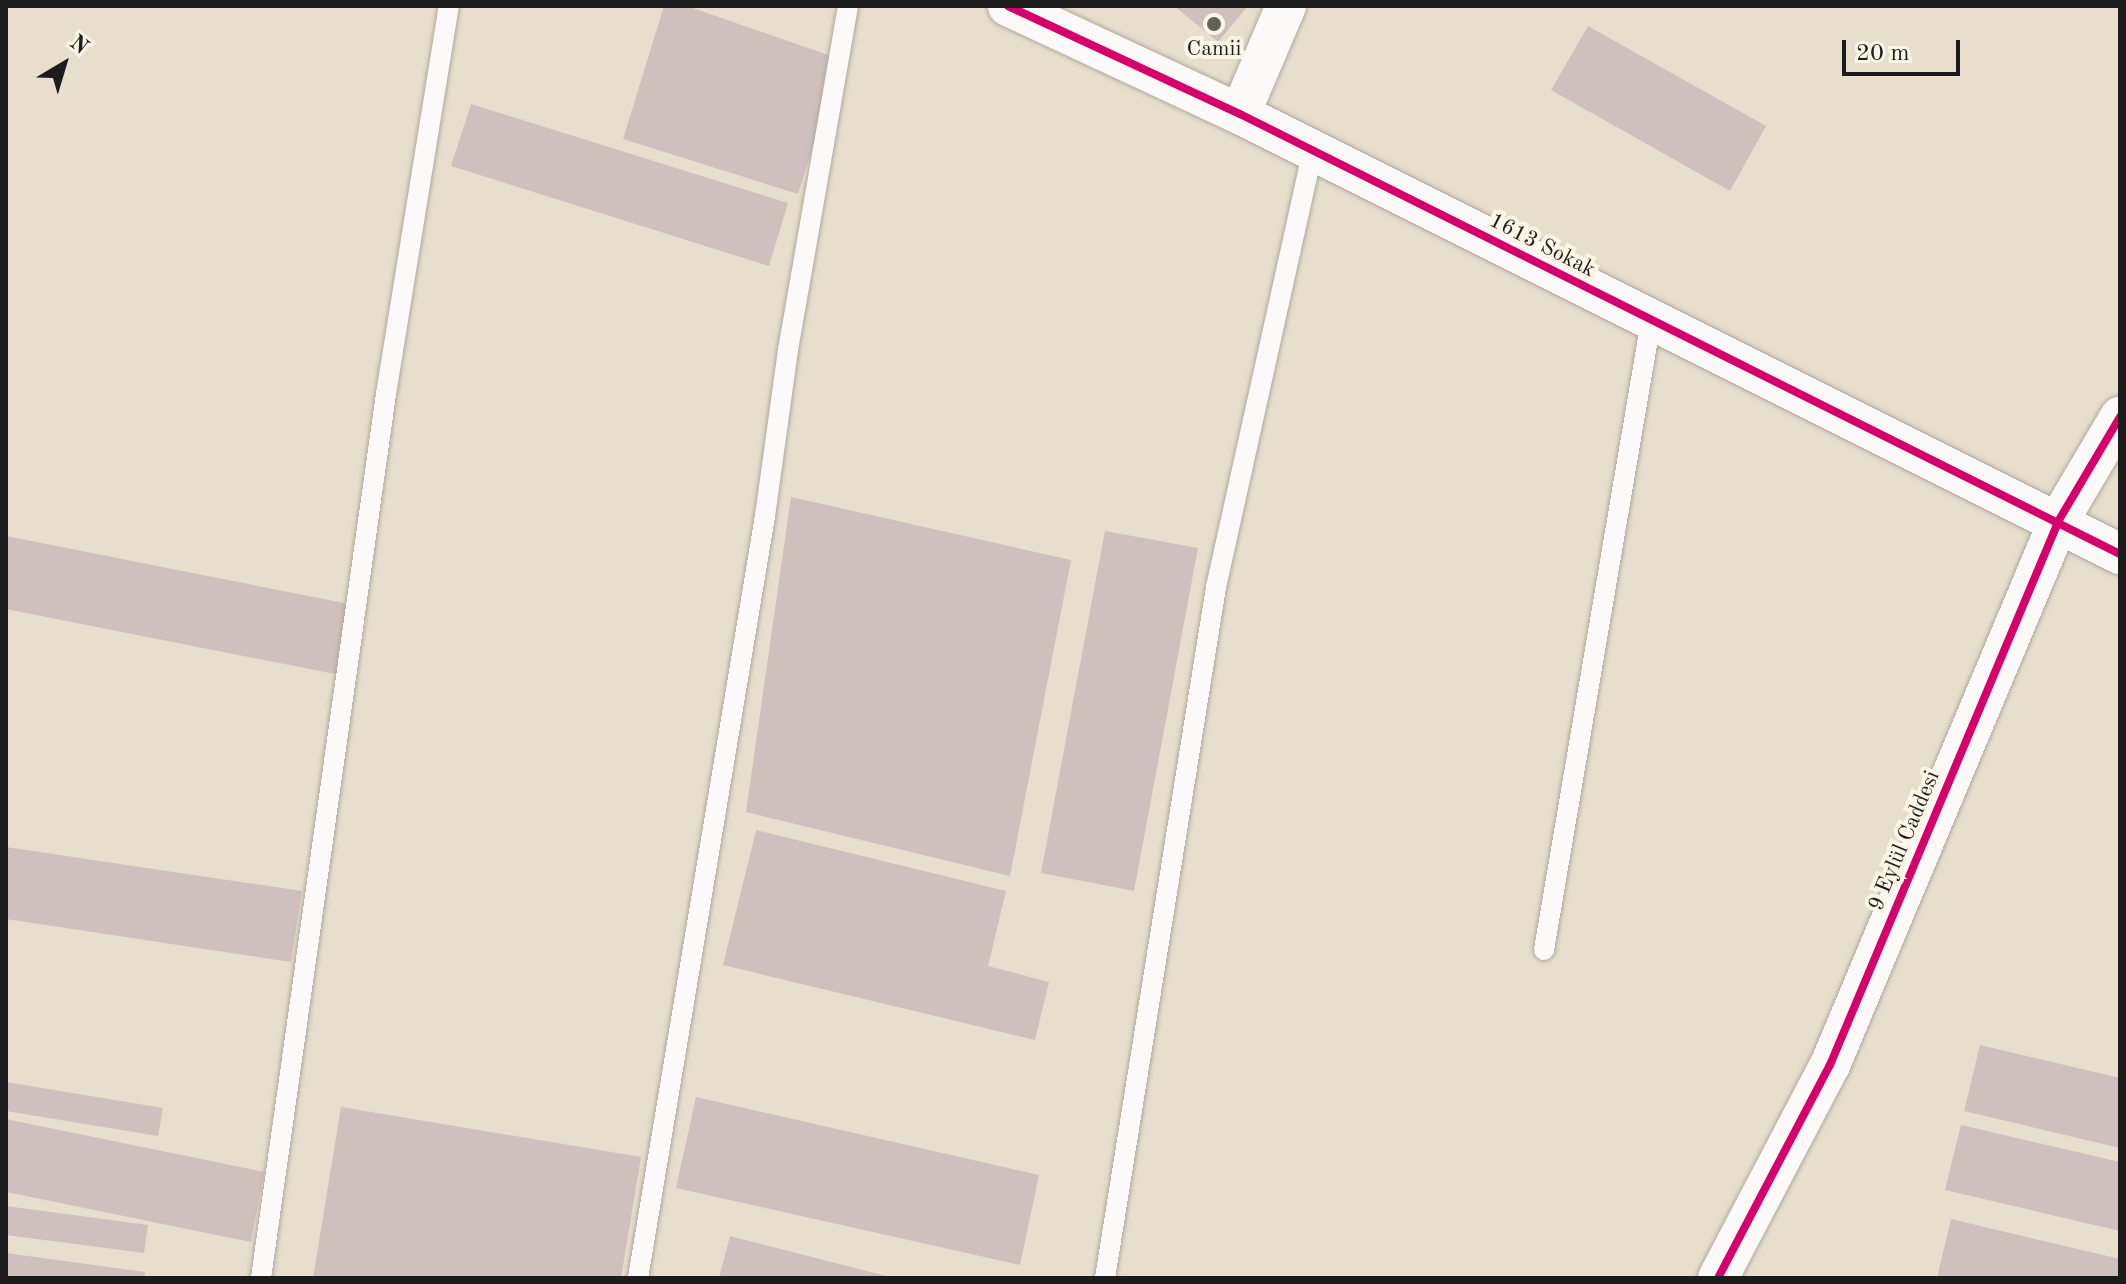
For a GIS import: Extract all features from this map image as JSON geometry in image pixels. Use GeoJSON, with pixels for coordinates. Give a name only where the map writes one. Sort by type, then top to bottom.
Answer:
{"type":"FeatureCollection","features":[{"type":"Feature","properties":{"kind":"street","name":"1613 Sokak"},"geometry":{"type":"LineString","coordinates":[[1008,6],[1240,114],[1651,321],[2059,520],[2120,554]]}},
{"type":"Feature","properties":{"kind":"street"},"geometry":{"type":"LineString","coordinates":[[1240,114],[1286,6]]}},
{"type":"Feature","properties":{"kind":"street","name":"9 Eylül Caddesi"},"geometry":{"type":"LineString","coordinates":[[1718,1278],[1830,1065],[2059,520],[2120,417]]}},
{"type":"Feature","properties":{"kind":"lane"},"geometry":{"type":"LineString","coordinates":[[261,1278],[386,394],[449,6]]}},
{"type":"Feature","properties":{"kind":"lane"},"geometry":{"type":"LineString","coordinates":[[638,1278],[765,516],[788,350],[848,6]]}},
{"type":"Feature","properties":{"kind":"lane"},"geometry":{"type":"LineString","coordinates":[[1105,1278],[1216,587],[1313,150]]}},
{"type":"Feature","properties":{"kind":"lane"},"geometry":{"type":"LineString","coordinates":[[1544,950],[1651,321]]}},
{"type":"Feature","properties":{"kind":"building"},"geometry":{"type":"Polygon","coordinates":[[[664,6],[687,6],[831,56],[820,123],[798,194],[623,139],[664,6]]]}},
{"type":"Feature","properties":{"kind":"building","name":"Camii"},"geometry":{"type":"Polygon","coordinates":[[[1174,6],[1248,6],[1218,42],[1174,6]]]}},
{"type":"Feature","properties":{"kind":"building"},"geometry":{"type":"Polygon","coordinates":[[[1588,26],[1766,126],[1730,191],[1551,90],[1588,26]]]}},
{"type":"Feature","properties":{"kind":"building"},"geometry":{"type":"Polygon","coordinates":[[[471,104],[788,203],[769,266],[451,166],[471,104]]]}},
{"type":"Feature","properties":{"kind":"building"},"geometry":{"type":"Polygon","coordinates":[[[791,497],[1071,560],[1010,876],[746,812],[791,497]]]}},
{"type":"Feature","properties":{"kind":"building"},"geometry":{"type":"Polygon","coordinates":[[[1105,531],[1198,548],[1134,891],[1041,873],[1105,531]]]}},
{"type":"Feature","properties":{"kind":"building"},"geometry":{"type":"Polygon","coordinates":[[[6,536],[354,605],[340,675],[6,609],[6,536]]]}},
{"type":"Feature","properties":{"kind":"building"},"geometry":{"type":"Polygon","coordinates":[[[756,830],[1006,891],[988,966],[1049,982],[1035,1040],[723,965],[756,830]]]}},
{"type":"Feature","properties":{"kind":"building"},"geometry":{"type":"Polygon","coordinates":[[[6,847],[302,891],[291,962],[6,919],[6,847]]]}},
{"type":"Feature","properties":{"kind":"building"},"geometry":{"type":"Polygon","coordinates":[[[1980,1045],[2120,1078],[2120,1148],[1964,1111],[1980,1045]]]}},
{"type":"Feature","properties":{"kind":"building"},"geometry":{"type":"Polygon","coordinates":[[[6,1082],[163,1108],[158,1136],[6,1111],[6,1082]]]}},
{"type":"Feature","properties":{"kind":"building"},"geometry":{"type":"Polygon","coordinates":[[[696,1097],[1039,1175],[1020,1265],[676,1188],[696,1097]]]}},
{"type":"Feature","properties":{"kind":"building"},"geometry":{"type":"Polygon","coordinates":[[[341,1107],[641,1157],[621,1278],[313,1278],[341,1107]]]}},
{"type":"Feature","properties":{"kind":"building"},"geometry":{"type":"Polygon","coordinates":[[[6,1119],[264,1172],[251,1242],[6,1192],[6,1119]]]}},
{"type":"Feature","properties":{"kind":"building"},"geometry":{"type":"Polygon","coordinates":[[[1961,1125],[2120,1162],[2120,1231],[1945,1190],[1961,1125]]]}},
{"type":"Feature","properties":{"kind":"building"},"geometry":{"type":"Polygon","coordinates":[[[6,1206],[148,1225],[144,1253],[6,1235],[6,1206]]]}},
{"type":"Feature","properties":{"kind":"building"},"geometry":{"type":"Polygon","coordinates":[[[1951,1219],[2120,1259],[2120,1278],[1937,1278],[1951,1219]]]}},
{"type":"Feature","properties":{"kind":"building"},"geometry":{"type":"Polygon","coordinates":[[[730,1236],[890,1277],[890,1278],[719,1278],[730,1236]]]}},
{"type":"Feature","properties":{"kind":"building"},"geometry":{"type":"Polygon","coordinates":[[[6,1253],[145,1272],[144,1278],[6,1278],[6,1253]]]}},
{"type":"Feature","properties":{"kind":"cycle path"},"geometry":{"type":"LineString","coordinates":[[1008,6],[1240,114],[2120,554]]}},
{"type":"Feature","properties":{"kind":"cycle path"},"geometry":{"type":"LineString","coordinates":[[1718,1278],[1830,1065],[2059,520],[2120,417]]}},
{"type":"Feature","properties":{"kind":"place","name":"Camii"},"geometry":{"type":"Point","coordinates":[1214,24]}}]}
